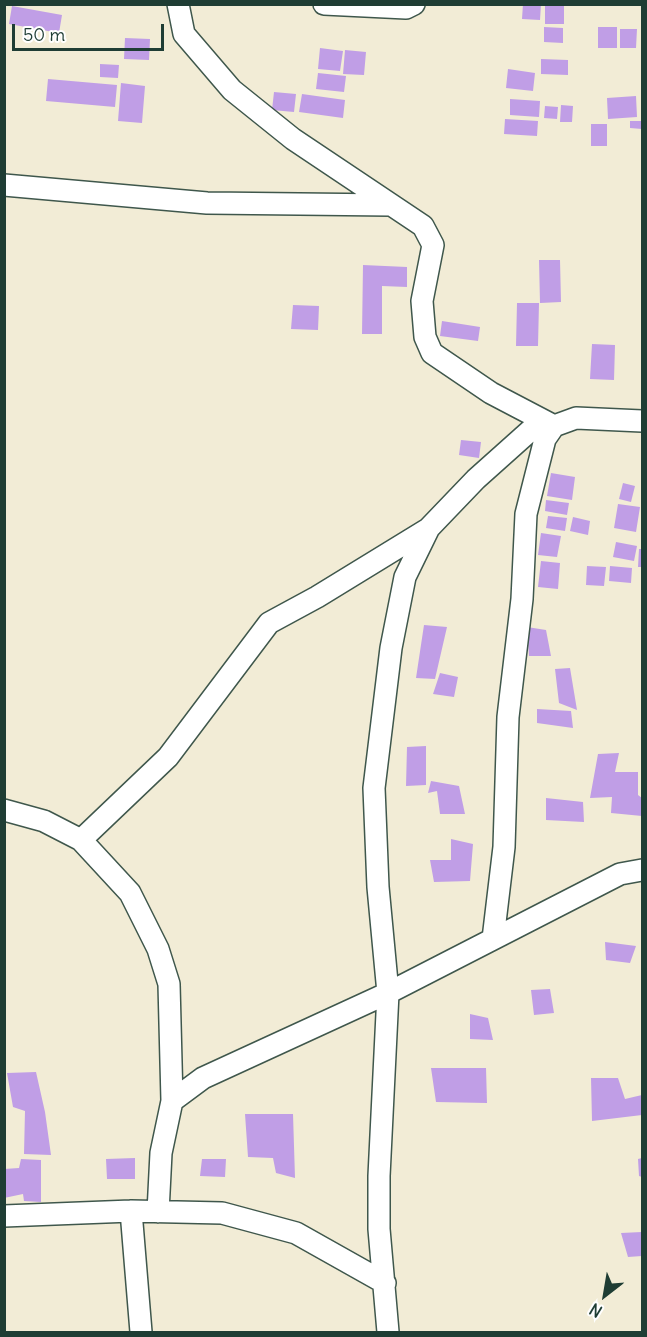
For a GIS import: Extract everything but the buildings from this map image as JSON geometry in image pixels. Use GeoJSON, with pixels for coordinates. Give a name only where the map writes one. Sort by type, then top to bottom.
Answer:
{"type":"FeatureCollection","features":[{"type":"Feature","properties":{"kind":"street"},"geometry":{"type":"LineString","coordinates":[[178,4],[184,34],[232,90],[293,139],[423,226],[433,245],[422,301],[425,337],[432,353],[491,393],[548,423]]}},
{"type":"Feature","properties":{"kind":"street"},"geometry":{"type":"LineString","coordinates":[[324,4],[406,8],[414,4]]}},
{"type":"Feature","properties":{"kind":"street"},"geometry":{"type":"LineString","coordinates":[[4,185],[207,203],[392,205]]}},
{"type":"Feature","properties":{"kind":"street"},"geometry":{"type":"LineString","coordinates":[[81,840],[168,757],[269,623],[317,597],[429,528],[476,479],[548,423],[576,418],[642,421]]}},
{"type":"Feature","properties":{"kind":"street"},"geometry":{"type":"LineString","coordinates":[[492,939],[504,847],[508,717],[522,600],[526,514],[548,423]]}},
{"type":"Feature","properties":{"kind":"street"},"geometry":{"type":"LineString","coordinates":[[388,1332],[379,1228],[379,1176],[388,993],[378,887],[375,788],[391,648],[405,577],[429,528]]}},
{"type":"Feature","properties":{"kind":"street"},"geometry":{"type":"LineString","coordinates":[[4,810],[44,821],[81,840],[130,892],[158,949],[169,984],[172,1101],[161,1153],[158,1212]]}},
{"type":"Feature","properties":{"kind":"street"},"geometry":{"type":"LineString","coordinates":[[172,1101],[203,1078],[388,993],[621,874],[642,870]]}},
{"type":"Feature","properties":{"kind":"street"},"geometry":{"type":"LineString","coordinates":[[4,1216],[131,1211],[222,1213],[296,1233],[385,1283]]}},
{"type":"Feature","properties":{"kind":"street"},"geometry":{"type":"LineString","coordinates":[[131,1211],[141,1332]]}}]}
